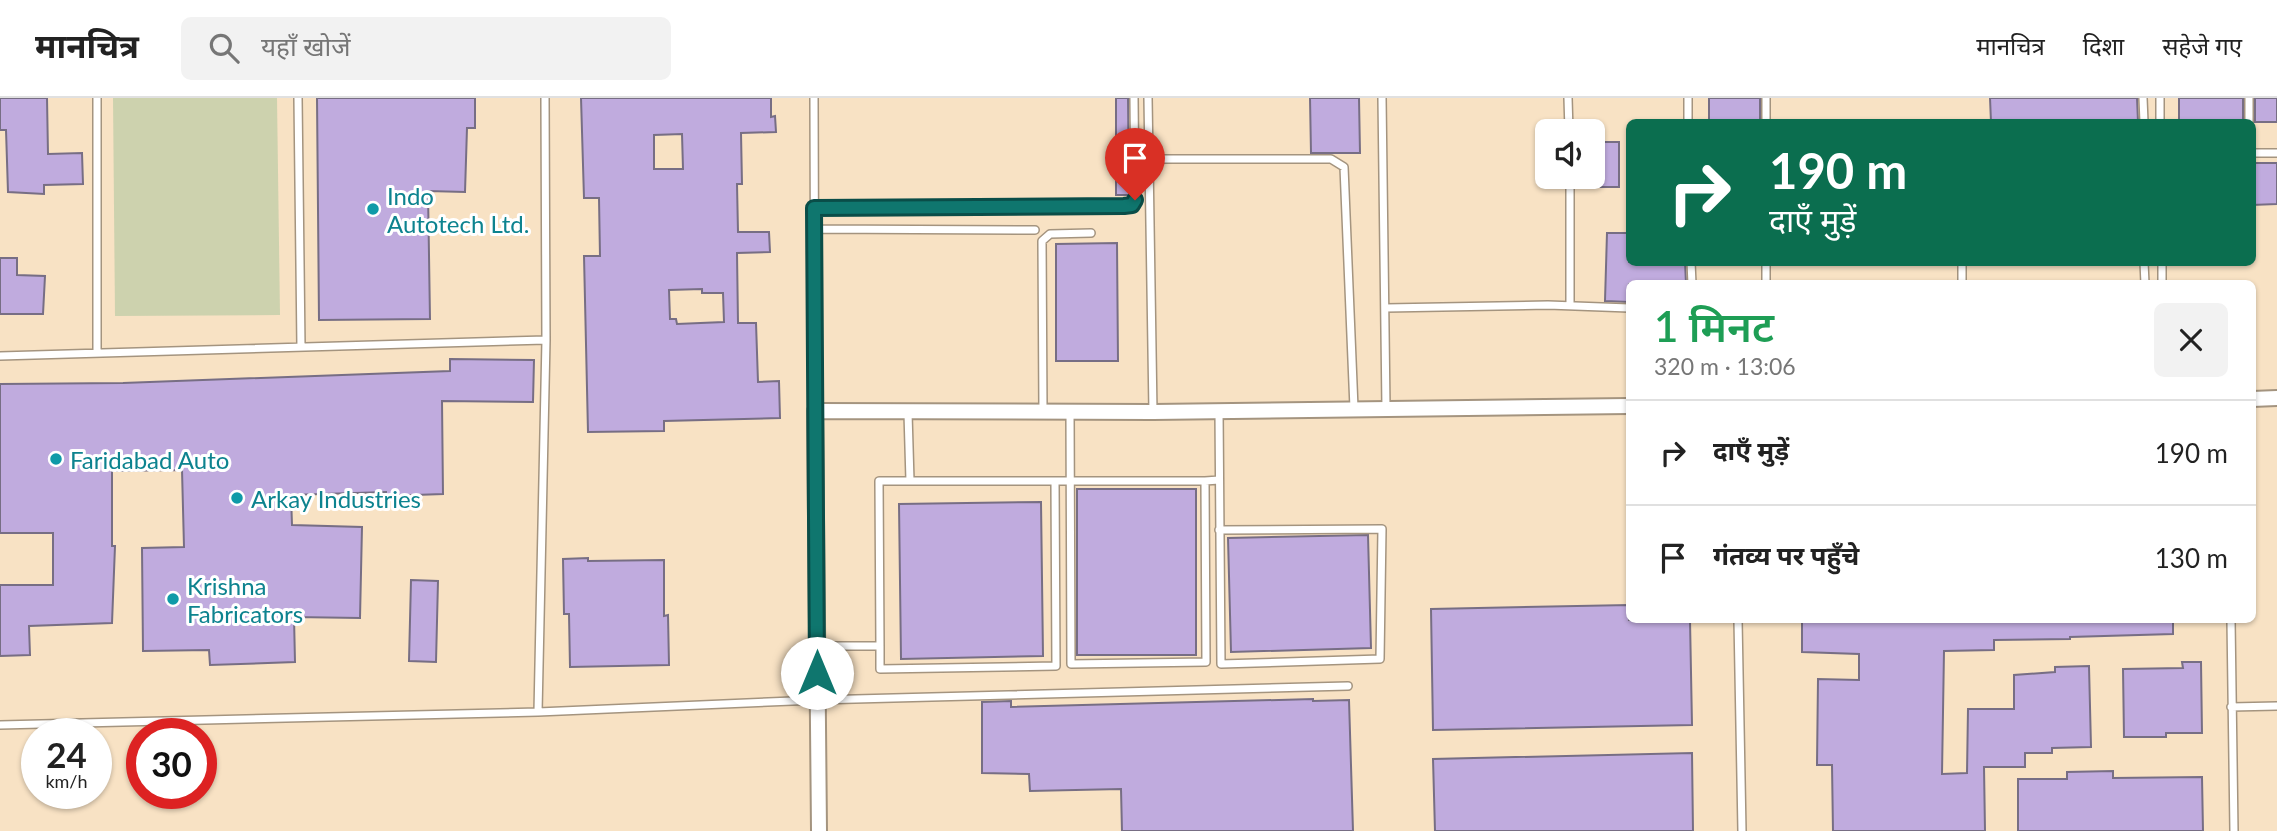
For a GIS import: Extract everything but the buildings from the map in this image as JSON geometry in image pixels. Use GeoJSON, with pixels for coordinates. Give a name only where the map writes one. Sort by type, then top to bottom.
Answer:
{"type":"FeatureCollection","features":[{"type":"Feature","properties":{"kind":"street"},"geometry":{"type":"LineString","coordinates":[[2256,399],[2277,398]]}},
{"type":"Feature","properties":{"kind":"street"},"geometry":{"type":"LineString","coordinates":[[819,831],[815,411],[1153,412],[1626,406]]}},
{"type":"Feature","properties":{"kind":"lane"},"geometry":{"type":"LineString","coordinates":[[97,98],[97,353]]}},
{"type":"Feature","properties":{"kind":"lane"},"geometry":{"type":"LineString","coordinates":[[298,98],[301,347]]}},
{"type":"Feature","properties":{"kind":"lane"},"geometry":{"type":"LineString","coordinates":[[538,712],[546,340],[545,98]]}},
{"type":"Feature","properties":{"kind":"lane"},"geometry":{"type":"LineString","coordinates":[[814,98],[815,411]]}},
{"type":"Feature","properties":{"kind":"lane"},"geometry":{"type":"LineString","coordinates":[[814,208],[1132,205],[1135,200],[1134,98]]}},
{"type":"Feature","properties":{"kind":"lane"},"geometry":{"type":"LineString","coordinates":[[1148,98],[1153,412]]}},
{"type":"Feature","properties":{"kind":"lane"},"geometry":{"type":"LineString","coordinates":[[1382,98],[1386,408]]}},
{"type":"Feature","properties":{"kind":"lane"},"geometry":{"type":"LineString","coordinates":[[1569,98],[1569,119]]}},
{"type":"Feature","properties":{"kind":"lane"},"geometry":{"type":"LineString","coordinates":[[1688,98],[1688,119]]}},
{"type":"Feature","properties":{"kind":"lane"},"geometry":{"type":"LineString","coordinates":[[1766,98],[1766,119]]}},
{"type":"Feature","properties":{"kind":"lane"},"geometry":{"type":"LineString","coordinates":[[2143,98],[2144,119]]}},
{"type":"Feature","properties":{"kind":"lane"},"geometry":{"type":"LineString","coordinates":[[2160,98],[2160,119]]}},
{"type":"Feature","properties":{"kind":"lane"},"geometry":{"type":"LineString","coordinates":[[2249,98],[2249,119]]}},
{"type":"Feature","properties":{"kind":"lane"},"geometry":{"type":"LineString","coordinates":[[2256,153],[2277,153]]}},
{"type":"Feature","properties":{"kind":"lane"},"geometry":{"type":"LineString","coordinates":[[1149,159],[1331,159],[1344,167],[1354,408]]}},
{"type":"Feature","properties":{"kind":"lane"},"geometry":{"type":"LineString","coordinates":[[1570,189],[1570,306]]}},
{"type":"Feature","properties":{"kind":"lane"},"geometry":{"type":"LineString","coordinates":[[814,229],[1035,230]]}},
{"type":"Feature","properties":{"kind":"lane"},"geometry":{"type":"LineString","coordinates":[[1043,412],[1042,242],[1050,234],[1091,233]]}},
{"type":"Feature","properties":{"kind":"lane"},"geometry":{"type":"LineString","coordinates":[[1386,308],[1626,308]]}},
{"type":"Feature","properties":{"kind":"lane"},"geometry":{"type":"LineString","coordinates":[[0,356],[546,340]]}},
{"type":"Feature","properties":{"kind":"lane"},"geometry":{"type":"LineString","coordinates":[[1219,411],[1219,530],[1221,664],[1380,659],[1382,529],[1219,530]]}},
{"type":"Feature","properties":{"kind":"lane"},"geometry":{"type":"LineString","coordinates":[[1070,412],[1071,664],[1206,662],[1205,481]]}},
{"type":"Feature","properties":{"kind":"lane"},"geometry":{"type":"LineString","coordinates":[[908,413],[910,481]]}},
{"type":"Feature","properties":{"kind":"lane"},"geometry":{"type":"LineString","coordinates":[[1055,481],[1056,666],[880,670],[879,481],[1219,480]]}},
{"type":"Feature","properties":{"kind":"lane"},"geometry":{"type":"LineString","coordinates":[[1738,623],[1742,831]]}},
{"type":"Feature","properties":{"kind":"lane"},"geometry":{"type":"LineString","coordinates":[[2231,623],[2235,831]]}},
{"type":"Feature","properties":{"kind":"lane"},"geometry":{"type":"LineString","coordinates":[[817,646],[880,646]]}},
{"type":"Feature","properties":{"kind":"lane"},"geometry":{"type":"LineString","coordinates":[[0,725],[538,712],[817,700],[1348,686]]}},
{"type":"Feature","properties":{"kind":"lane"},"geometry":{"type":"LineString","coordinates":[[2231,707],[2277,706]]}},
{"type":"Feature","properties":{"kind":"shaded area"},"geometry":{"type":"Polygon","coordinates":[[[0,98],[2277,98],[2277,831],[0,831],[0,98]]]}},
{"type":"Feature","properties":{"kind":"green space"},"geometry":{"type":"Polygon","coordinates":[[[113,98],[277,98],[280,315],[115,316],[113,98]]]}},
{"type":"Feature","properties":{"kind":"place","name":"Indo Autotech Ltd."},"geometry":{"type":"Point","coordinates":[373,209]}},
{"type":"Feature","properties":{"kind":"place","name":"Faridabad Auto"},"geometry":{"type":"Point","coordinates":[56,459]}},
{"type":"Feature","properties":{"kind":"place","name":"Arkay Industries"},"geometry":{"type":"Point","coordinates":[237,498]}},
{"type":"Feature","properties":{"kind":"place","name":"Krishna Fabricators"},"geometry":{"type":"Point","coordinates":[173,599]}},
{"type":"Feature","properties":{"kind":"route"},"geometry":{"type":"LineString","coordinates":[[817,673],[814,208],[1124,206],[1132,205],[1135,200]]}}]}
